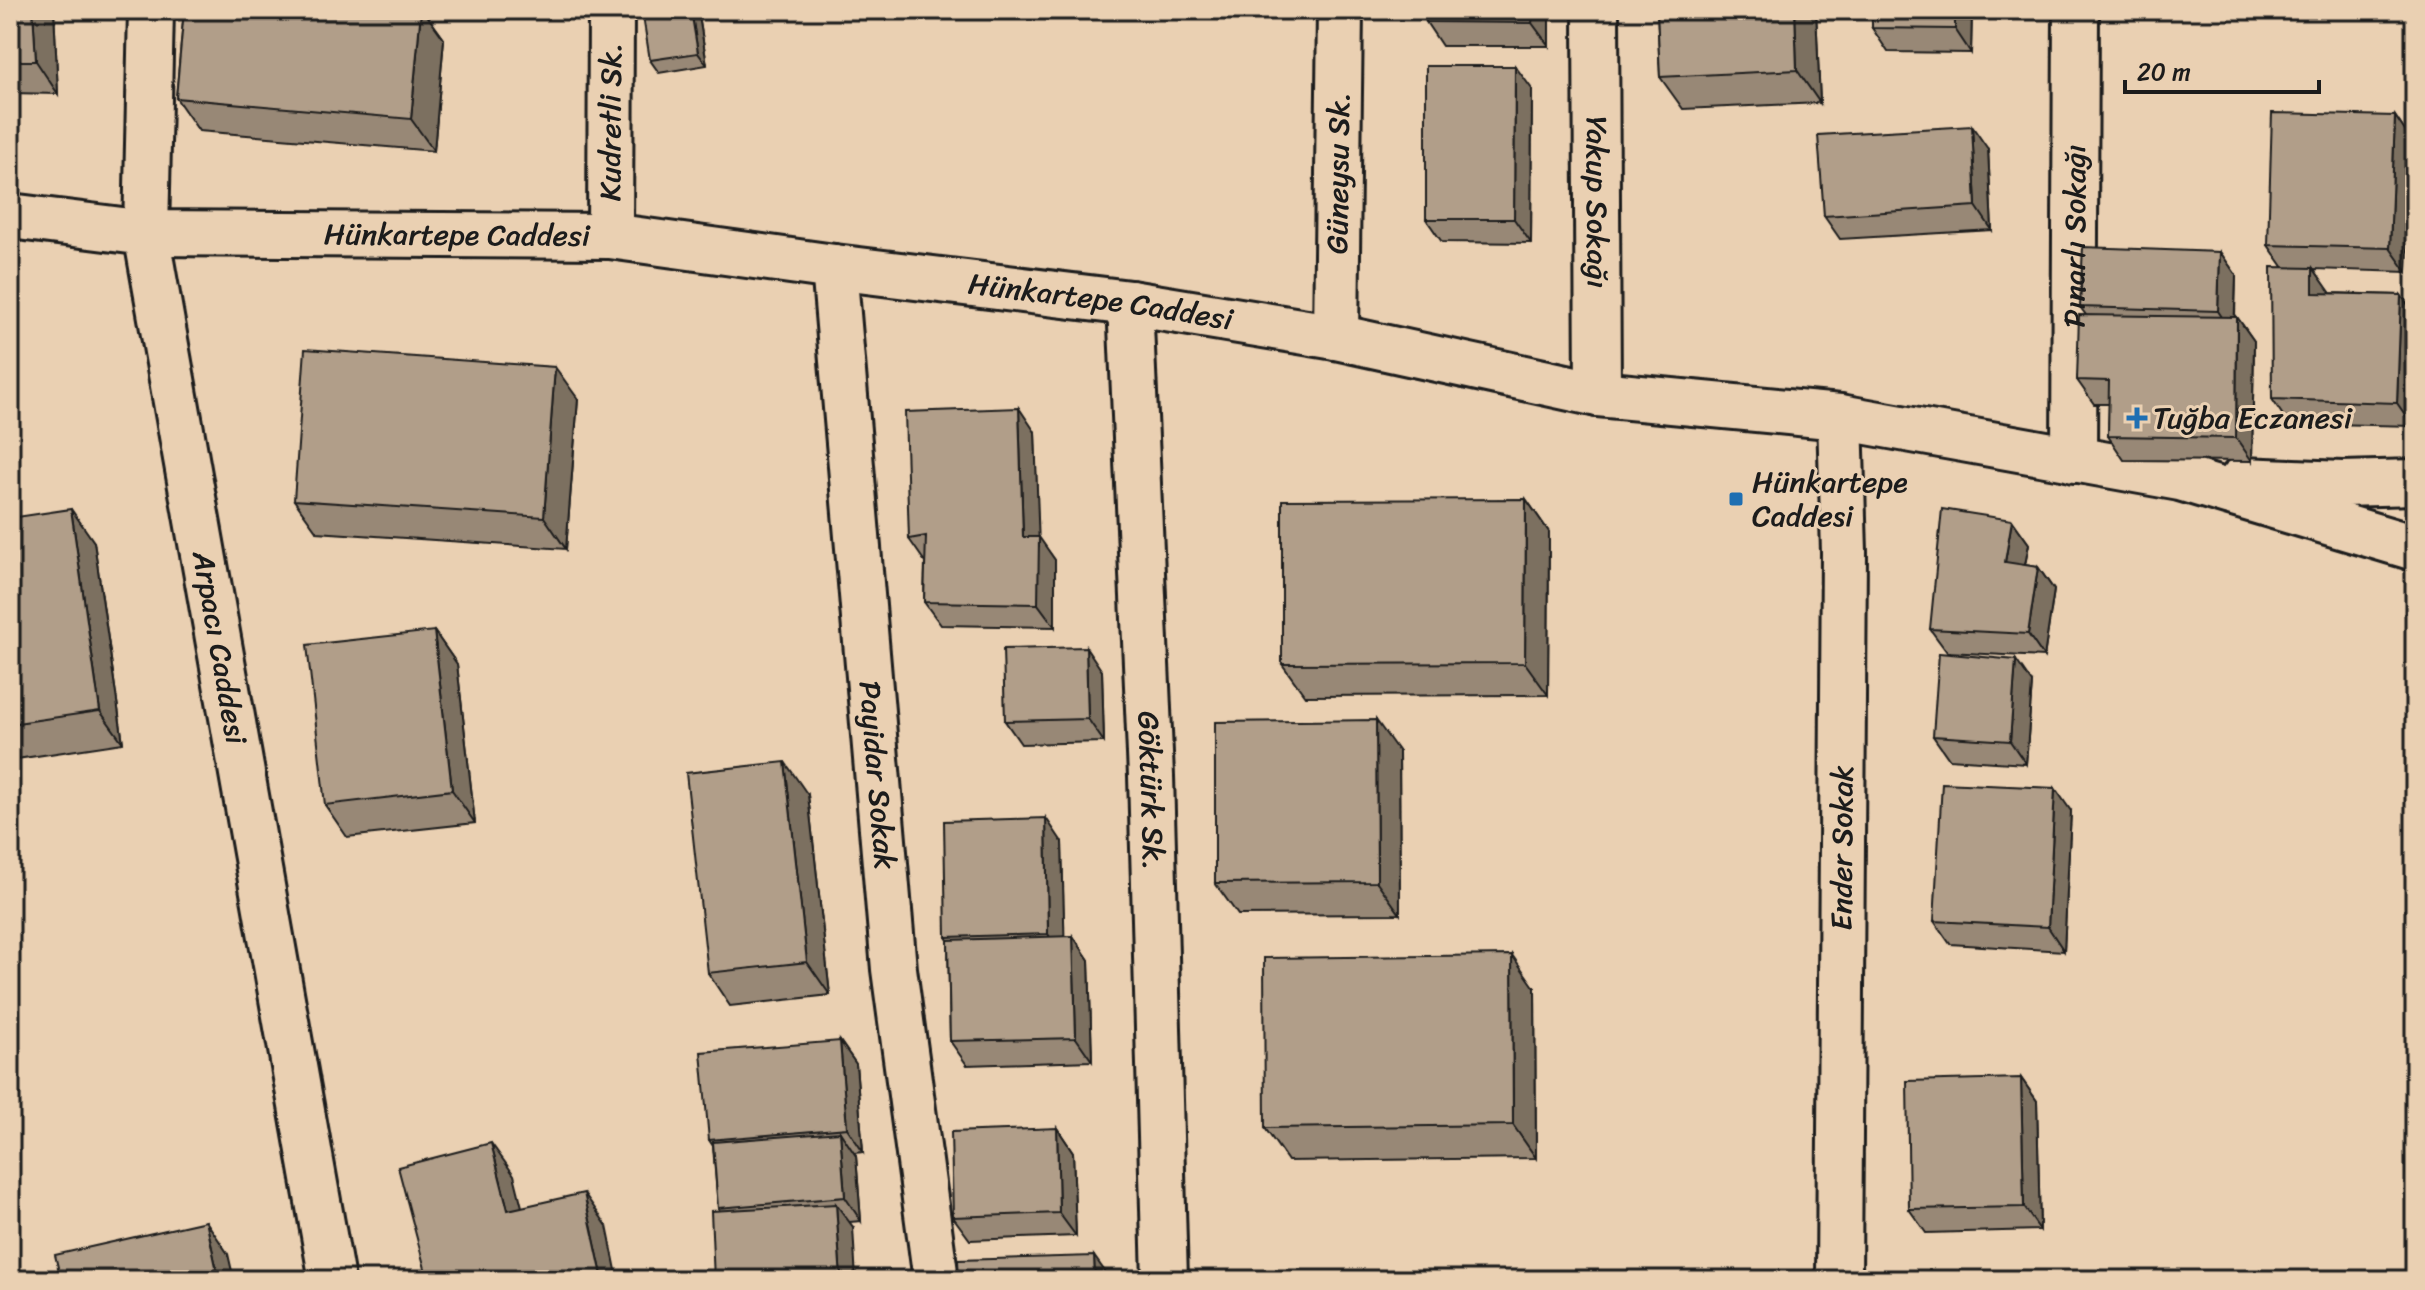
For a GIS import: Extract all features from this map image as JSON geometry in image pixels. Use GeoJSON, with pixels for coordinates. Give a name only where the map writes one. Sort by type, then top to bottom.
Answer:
{"type":"FeatureCollection","features":[{"type":"Feature","properties":{"kind":"street","name":"Arpacı Caddesi"},"geometry":{"type":"LineString","coordinates":[[151,10],[146,233],[332,1280]]}},
{"type":"Feature","properties":{"kind":"street","name":"Kudretli Sk."},"geometry":{"type":"LineString","coordinates":[[610,236],[611,10]]}},
{"type":"Feature","properties":{"kind":"street","name":"Güneysu Sk."},"geometry":{"type":"LineString","coordinates":[[1336,337],[1340,10]]}},
{"type":"Feature","properties":{"kind":"street","name":"Yakup Sokağı"},"geometry":{"type":"LineString","coordinates":[[1596,10],[1598,394]]}},
{"type":"Feature","properties":{"kind":"street","name":"Pınarlı Sokağı"},"geometry":{"type":"LineString","coordinates":[[2074,460],[2076,10]]}},
{"type":"Feature","properties":{"kind":"street","name":"Hünkartepe Caddesi"},"geometry":{"type":"LineString","coordinates":[[10,216],[146,233],[610,236],[1130,303],[1336,337],[1598,394],[1840,417],[2180,478]]}},
{"type":"Feature","properties":{"kind":"street","name":"Payidar Sokak"},"geometry":{"type":"LineString","coordinates":[[834,267],[894,969],[936,1280]]}},
{"type":"Feature","properties":{"kind":"street","name":"Göktürk Sk."},"geometry":{"type":"LineString","coordinates":[[1130,303],[1151,776],[1165,1280]]}},
{"type":"Feature","properties":{"kind":"street","name":"Ender Sokak"},"geometry":{"type":"LineString","coordinates":[[1839,1280],[1844,552],[1840,417]]}},
{"type":"Feature","properties":{"kind":"street"},"geometry":{"type":"LineString","coordinates":[[2180,478],[2343,484],[2415,482]]}},
{"type":"Feature","properties":{"kind":"street"},"geometry":{"type":"LineString","coordinates":[[2180,478],[2415,548]]}},
{"type":"Feature","properties":{"kind":"building"},"geometry":{"type":"Polygon","coordinates":[[[10,10],[33,10],[36,61],[10,61],[10,10]]]}},
{"type":"Feature","properties":{"kind":"building"},"geometry":{"type":"Polygon","coordinates":[[[184,10],[421,10],[411,119],[176,98],[184,10]]]}},
{"type":"Feature","properties":{"kind":"building"},"geometry":{"type":"Polygon","coordinates":[[[642,10],[691,10],[698,53],[650,60],[642,10]]]}},
{"type":"Feature","properties":{"kind":"building"},"geometry":{"type":"Polygon","coordinates":[[[1426,10],[1533,10],[1532,23],[1426,22],[1426,10]]]}},
{"type":"Feature","properties":{"kind":"building"},"geometry":{"type":"Polygon","coordinates":[[[1657,10],[1795,10],[1797,70],[1660,77],[1657,10]]]}},
{"type":"Feature","properties":{"kind":"building"},"geometry":{"type":"Polygon","coordinates":[[[1872,10],[1955,10],[1955,29],[1872,28],[1872,10]]]}},
{"type":"Feature","properties":{"kind":"building"},"geometry":{"type":"Polygon","coordinates":[[[1426,66],[1515,66],[1514,219],[1426,219],[1426,66]]]}},
{"type":"Feature","properties":{"kind":"building"},"geometry":{"type":"Polygon","coordinates":[[[2272,113],[2395,116],[2390,248],[2268,245],[2272,113]]]}},
{"type":"Feature","properties":{"kind":"building"},"geometry":{"type":"Polygon","coordinates":[[[1972,126],[1976,206],[1824,216],[1818,135],[1972,126]]]}},
{"type":"Feature","properties":{"kind":"building"},"geometry":{"type":"Polygon","coordinates":[[[2083,247],[2220,252],[2218,311],[2080,307],[2083,247]]]}},
{"type":"Feature","properties":{"kind":"building"},"geometry":{"type":"Polygon","coordinates":[[[2271,267],[2313,268],[2313,293],[2401,295],[2397,403],[2272,399],[2271,267]]]}},
{"type":"Feature","properties":{"kind":"building"},"geometry":{"type":"Polygon","coordinates":[[[2079,315],[2237,317],[2236,438],[2108,436],[2109,381],[2077,380],[2079,315]]]}},
{"type":"Feature","properties":{"kind":"building"},"geometry":{"type":"Polygon","coordinates":[[[305,349],[555,367],[544,517],[294,500],[305,349]]]}},
{"type":"Feature","properties":{"kind":"building"},"geometry":{"type":"Polygon","coordinates":[[[1019,408],[1023,537],[1039,537],[1038,604],[924,602],[926,536],[909,539],[905,412],[1019,408]]]}},
{"type":"Feature","properties":{"kind":"building"},"geometry":{"type":"Polygon","coordinates":[[[1526,499],[1525,663],[1282,664],[1282,500],[1526,499]]]}},
{"type":"Feature","properties":{"kind":"building"},"geometry":{"type":"Polygon","coordinates":[[[71,509],[100,711],[10,724],[10,518],[71,509]]]}},
{"type":"Feature","properties":{"kind":"building"},"geometry":{"type":"Polygon","coordinates":[[[1942,509],[2012,520],[2005,562],[2038,567],[2028,634],[1930,629],[1942,509]]]}},
{"type":"Feature","properties":{"kind":"building"},"geometry":{"type":"Polygon","coordinates":[[[434,631],[452,790],[325,805],[307,645],[434,631]]]}},
{"type":"Feature","properties":{"kind":"building"},"geometry":{"type":"Polygon","coordinates":[[[1086,647],[1088,719],[1005,721],[1003,649],[1086,647]]]}},
{"type":"Feature","properties":{"kind":"building"},"geometry":{"type":"Polygon","coordinates":[[[1939,653],[2016,660],[2010,741],[1933,736],[1939,653]]]}},
{"type":"Feature","properties":{"kind":"building"},"geometry":{"type":"Polygon","coordinates":[[[1376,720],[1377,882],[1215,883],[1215,722],[1376,720]]]}},
{"type":"Feature","properties":{"kind":"building"},"geometry":{"type":"Polygon","coordinates":[[[785,762],[807,962],[708,973],[686,773],[785,762]]]}},
{"type":"Feature","properties":{"kind":"building"},"geometry":{"type":"Polygon","coordinates":[[[1942,783],[2055,788],[2048,927],[1934,921],[1942,783]]]}},
{"type":"Feature","properties":{"kind":"building"},"geometry":{"type":"Polygon","coordinates":[[[1046,818],[1048,934],[946,937],[944,821],[1046,818]]]}},
{"type":"Feature","properties":{"kind":"building"},"geometry":{"type":"Polygon","coordinates":[[[2412,922],[2415,922],[2415,1174],[2407,1174],[2412,922]]]}},
{"type":"Feature","properties":{"kind":"building"},"geometry":{"type":"Polygon","coordinates":[[[1073,936],[1076,1038],[950,1041],[948,940],[1073,936]]]}},
{"type":"Feature","properties":{"kind":"building"},"geometry":{"type":"Polygon","coordinates":[[[1512,955],[1513,1125],[1265,1128],[1264,958],[1512,955]]]}},
{"type":"Feature","properties":{"kind":"building"},"geometry":{"type":"Polygon","coordinates":[[[840,1041],[847,1128],[709,1140],[701,1052],[840,1041]]]}},
{"type":"Feature","properties":{"kind":"building"},"geometry":{"type":"Polygon","coordinates":[[[2021,1078],[2024,1207],[1909,1209],[1907,1081],[2021,1078]]]}},
{"type":"Feature","properties":{"kind":"building"},"geometry":{"type":"Polygon","coordinates":[[[1057,1128],[1059,1213],[953,1217],[951,1132],[1057,1128]]]}},
{"type":"Feature","properties":{"kind":"building"},"geometry":{"type":"Polygon","coordinates":[[[840,1132],[845,1197],[718,1208],[713,1142],[840,1132]]]}},
{"type":"Feature","properties":{"kind":"building"},"geometry":{"type":"Polygon","coordinates":[[[491,1143],[508,1210],[584,1193],[603,1280],[428,1280],[398,1167],[491,1143]]]}},
{"type":"Feature","properties":{"kind":"building"},"geometry":{"type":"Polygon","coordinates":[[[836,1204],[841,1280],[714,1280],[711,1211],[836,1204]]]}},
{"type":"Feature","properties":{"kind":"building"},"geometry":{"type":"Polygon","coordinates":[[[206,1221],[219,1280],[61,1280],[55,1255],[206,1221]]]}},
{"type":"Feature","properties":{"kind":"building"},"geometry":{"type":"Polygon","coordinates":[[[1094,1256],[1095,1280],[959,1280],[958,1260],[1094,1256]]]}},
{"type":"Feature","properties":{"kind":"building"},"geometry":{"type":"Polygon","coordinates":[[[2005,1276],[2005,1280],[1893,1280],[1893,1277],[2005,1276]]]}},
{"type":"Feature","properties":{"kind":"place","name":"Tuğba Eczanesi"},"geometry":{"type":"Point","coordinates":[2137,418]}},
{"type":"Feature","properties":{"kind":"place","name":"Hünkartepe Caddesi"},"geometry":{"type":"Point","coordinates":[1736,499]}}]}
